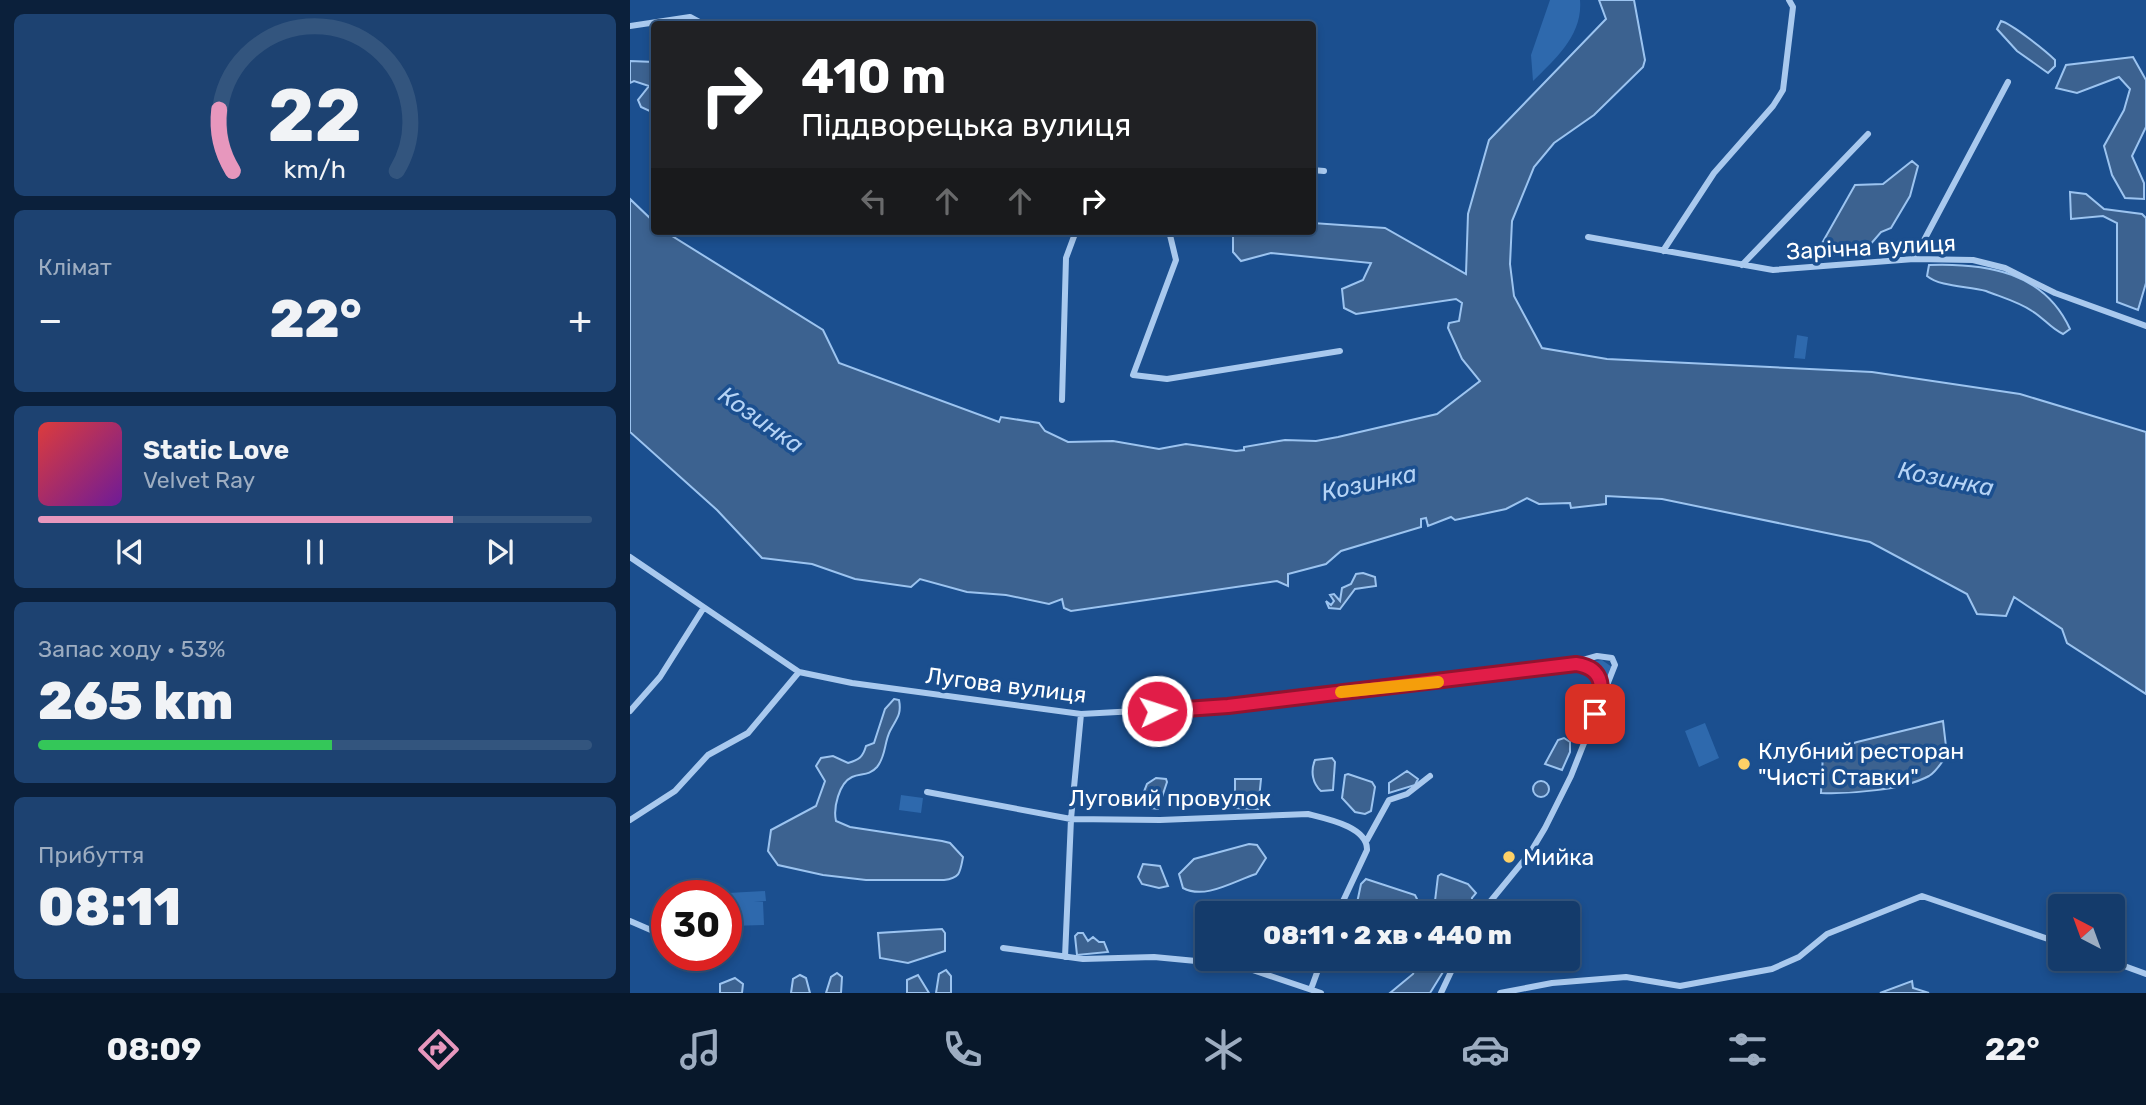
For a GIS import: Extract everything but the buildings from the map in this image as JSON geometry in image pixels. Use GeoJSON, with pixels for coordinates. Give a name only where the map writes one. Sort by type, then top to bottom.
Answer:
{"type":"FeatureCollection","features":[{"type":"Feature","properties":{"kind":"street"},"geometry":{"type":"LineString","coordinates":[[1663,251],[1714,173],[1773,106],[1783,90],[1793,7],[1789,0]]}},
{"type":"Feature","properties":{"kind":"street"},"geometry":{"type":"LineString","coordinates":[[663,21],[690,17],[697,21]]}},
{"type":"Feature","properties":{"kind":"street"},"geometry":{"type":"LineString","coordinates":[[630,26],[651,23]]}},
{"type":"Feature","properties":{"kind":"street"},"geometry":{"type":"LineString","coordinates":[[1914,259],[2008,82]]}},
{"type":"Feature","properties":{"kind":"street"},"geometry":{"type":"LineString","coordinates":[[1742,265],[1868,134]]}},
{"type":"Feature","properties":{"kind":"street"},"geometry":{"type":"LineString","coordinates":[[1316,170],[1324,171]]}},
{"type":"Feature","properties":{"kind":"street"},"geometry":{"type":"LineString","coordinates":[[1062,400],[1066,258],[1075,235]]}},
{"type":"Feature","properties":{"kind":"street"},"geometry":{"type":"LineString","coordinates":[[1170,235],[1176,260],[1133,376],[1167,379],[1340,351]]}},
{"type":"Feature","properties":{"kind":"street","name":"Зарічна вулиця"},"geometry":{"type":"LineString","coordinates":[[1588,237],[1773,270],[1948,258],[1996,265],[2065,297],[2146,327]]}},
{"type":"Feature","properties":{"kind":"street","name":"Лугова вулиця"},"geometry":{"type":"LineString","coordinates":[[630,557],[799,672],[852,683],[1081,714],[1228,706],[1569,664],[1597,656],[1612,658],[1615,665],[1602,696]]}},
{"type":"Feature","properties":{"kind":"street"},"geometry":{"type":"LineString","coordinates":[[630,711],[660,677],[703,609]]}},
{"type":"Feature","properties":{"kind":"street"},"geometry":{"type":"LineString","coordinates":[[1491,901],[1530,853],[1545,828],[1571,776],[1602,696],[1601,682],[1595,671],[1569,664]]}},
{"type":"Feature","properties":{"kind":"street"},"geometry":{"type":"LineString","coordinates":[[630,820],[675,791],[708,755],[748,733],[799,672]]}},
{"type":"Feature","properties":{"kind":"street"},"geometry":{"type":"LineString","coordinates":[[1065,957],[1071,819],[1081,714]]}},
{"type":"Feature","properties":{"kind":"street"},"geometry":{"type":"LineString","coordinates":[[1344,901],[1367,850],[1367,840],[1389,800],[1407,794],[1430,776]]}},
{"type":"Feature","properties":{"kind":"street","name":"Луговий провулок"},"geometry":{"type":"LineString","coordinates":[[927,792],[1071,819],[1160,820],[1308,814],[1362,834],[1367,840]]}},
{"type":"Feature","properties":{"kind":"street"},"geometry":{"type":"LineString","coordinates":[[1500,993],[1552,983],[1626,977],[1679,986],[1772,969],[1799,957],[1828,934],[1922,896],[2048,939]]}},
{"type":"Feature","properties":{"kind":"street"},"geometry":{"type":"LineString","coordinates":[[630,921],[651,930]]}},
{"type":"Feature","properties":{"kind":"street"},"geometry":{"type":"LineString","coordinates":[[1003,948],[1065,957],[1208,961],[1238,965],[1321,993]]}},
{"type":"Feature","properties":{"kind":"street"},"geometry":{"type":"LineString","coordinates":[[2125,966],[2146,974]]}},
{"type":"Feature","properties":{"kind":"street"},"geometry":{"type":"LineString","coordinates":[[1311,989],[1318,971]]}},
{"type":"Feature","properties":{"kind":"street"},"geometry":{"type":"LineString","coordinates":[[1441,993],[1451,971]]}},
{"type":"Feature","properties":{"kind":"shaded area"},"geometry":{"type":"Polygon","coordinates":[[[1550,0],[1580,0],[1580,13],[1566,45],[1533,81],[1531,55],[1550,0]]]}},
{"type":"Feature","properties":{"kind":"shaded area"},"geometry":{"type":"Polygon","coordinates":[[[1797,335],[1808,337],[1805,359],[1794,358],[1797,335]]]}},
{"type":"Feature","properties":{"kind":"shaded area"},"geometry":{"type":"Polygon","coordinates":[[[1602,660],[1612,667],[1605,684],[1600,669],[1587,662],[1602,660]]]}},
{"type":"Feature","properties":{"kind":"shaded area"},"geometry":{"type":"Polygon","coordinates":[[[1705,723],[1719,758],[1699,767],[1685,731],[1705,723]]]}},
{"type":"Feature","properties":{"kind":"shaded area"},"geometry":{"type":"Polygon","coordinates":[[[901,795],[923,798],[921,813],[899,810],[901,795]]]}},
{"type":"Feature","properties":{"kind":"shaded area"},"geometry":{"type":"Polygon","coordinates":[[[765,891],[766,901],[754,902],[763,902],[764,925],[742,926],[742,892],[765,891]]]}},
{"type":"Feature","properties":{"kind":"water","name":"Козинка"},"geometry":{"type":"Polygon","coordinates":[[[1599,0],[1634,0],[1645,60],[1643,67],[1594,115],[1554,143],[1534,167],[1512,221],[1510,264],[1514,296],[1542,348],[1607,359],[1872,372],[2020,394],[2146,432],[2146,694],[2067,643],[2062,629],[2014,597],[2006,616],[1977,614],[1967,594],[1870,542],[1662,499],[1606,496],[1606,504],[1571,508],[1570,503],[1539,504],[1527,498],[1506,509],[1455,520],[1451,517],[1428,526],[1426,518],[1421,519],[1421,527],[1341,551],[1326,564],[1288,574],[1288,586],[1277,581],[1071,611],[1064,608],[1062,599],[1049,604],[1006,595],[967,592],[920,579],[911,587],[855,579],[812,564],[762,558],[717,510],[630,432],[630,199],[651,219],[651,235],[670,235],[823,330],[839,363],[999,422],[1001,417],[1039,423],[1045,431],[1068,442],[1113,441],[1159,449],[1186,444],[1236,451],[1244,450],[1244,447],[1285,440],[1316,441],[1338,437],[1437,414],[1480,381],[1462,359],[1448,328],[1449,323],[1459,321],[1462,303],[1456,299],[1356,314],[1344,308],[1342,289],[1363,280],[1371,263],[1271,253],[1241,261],[1233,252],[1233,235],[1316,235],[1316,223],[1385,228],[1466,274],[1468,214],[1489,140],[1606,19],[1599,0]]]}},
{"type":"Feature","properties":{"kind":"water"},"geometry":{"type":"Polygon","coordinates":[[[2001,21],[2021,32],[2055,60],[2055,66],[2048,73],[2017,51],[1997,29],[2001,21]]]}},
{"type":"Feature","properties":{"kind":"water"},"geometry":{"type":"Polygon","coordinates":[[[2133,57],[2146,80],[2146,127],[2132,156],[2144,183],[2144,199],[2125,198],[2112,175],[2104,146],[2124,110],[2130,89],[2119,77],[2077,93],[2056,88],[2066,65],[2133,57]]]}},
{"type":"Feature","properties":{"kind":"water"},"geometry":{"type":"Polygon","coordinates":[[[630,61],[651,62],[651,112],[641,107],[638,100],[649,86],[634,81],[630,83],[630,61]]]}},
{"type":"Feature","properties":{"kind":"water"},"geometry":{"type":"Polygon","coordinates":[[[1912,161],[1918,166],[1910,196],[1891,228],[1881,232],[1863,253],[1821,256],[1817,252],[1855,185],[1883,184],[1912,161]]]}},
{"type":"Feature","properties":{"kind":"water"},"geometry":{"type":"Polygon","coordinates":[[[2070,192],[2086,194],[2104,209],[2142,214],[2146,218],[2146,283],[2138,310],[2117,302],[2117,223],[2103,216],[2071,219],[2070,192]]]}},
{"type":"Feature","properties":{"kind":"water"},"geometry":{"type":"Polygon","coordinates":[[[1929,265],[1972,266],[2012,275],[2045,295],[2059,310],[2070,329],[2063,334],[2027,308],[1986,291],[1933,280],[1927,276],[1929,265]]]}},
{"type":"Feature","properties":{"kind":"water"},"geometry":{"type":"Polygon","coordinates":[[[1356,574],[1375,577],[1376,586],[1355,589],[1340,609],[1329,608],[1326,601],[1331,605],[1334,601],[1330,595],[1334,594],[1340,601],[1342,588],[1351,584],[1356,574]]]}},
{"type":"Feature","properties":{"kind":"water"},"geometry":{"type":"Polygon","coordinates":[[[894,699],[899,700],[899,713],[888,736],[882,758],[874,770],[847,780],[836,803],[836,821],[850,827],[950,843],[963,857],[958,874],[944,880],[866,880],[823,875],[778,865],[768,851],[771,830],[816,806],[825,781],[816,766],[821,758],[833,756],[848,763],[860,758],[866,746],[874,743],[885,709],[894,699]]]}},
{"type":"Feature","properties":{"kind":"water"},"geometry":{"type":"Polygon","coordinates":[[[1943,721],[1947,755],[1929,776],[1891,788],[1821,793],[1823,753],[1943,721]]]}},
{"type":"Feature","properties":{"kind":"water"},"geometry":{"type":"Polygon","coordinates":[[[1564,738],[1570,742],[1570,752],[1562,770],[1545,764],[1558,740],[1564,738]]]}},
{"type":"Feature","properties":{"kind":"water"},"geometry":{"type":"Polygon","coordinates":[[[1332,758],[1335,762],[1333,790],[1321,791],[1313,777],[1313,764],[1315,760],[1332,758]]]}},
{"type":"Feature","properties":{"kind":"water"},"geometry":{"type":"Polygon","coordinates":[[[1407,771],[1418,779],[1415,785],[1389,793],[1389,783],[1407,771]]]}},
{"type":"Feature","properties":{"kind":"water"},"geometry":{"type":"Polygon","coordinates":[[[1345,775],[1372,782],[1375,787],[1371,811],[1365,814],[1355,812],[1342,798],[1345,775]]]}},
{"type":"Feature","properties":{"kind":"water"},"geometry":{"type":"Polygon","coordinates":[[[1156,778],[1166,779],[1167,782],[1158,809],[1143,807],[1140,802],[1147,784],[1156,778]]]}},
{"type":"Feature","properties":{"kind":"water"},"geometry":{"type":"Polygon","coordinates":[[[1235,779],[1261,779],[1258,809],[1235,808],[1235,779]]]}},
{"type":"Feature","properties":{"kind":"water"},"geometry":{"type":"Polygon","coordinates":[[[1538,781],[1544,781],[1549,789],[1547,795],[1538,797],[1533,792],[1533,786],[1538,781]]]}},
{"type":"Feature","properties":{"kind":"water"},"geometry":{"type":"Polygon","coordinates":[[[1249,844],[1257,845],[1266,858],[1256,874],[1210,891],[1183,888],[1179,874],[1194,859],[1249,844]]]}},
{"type":"Feature","properties":{"kind":"water"},"geometry":{"type":"Polygon","coordinates":[[[1143,864],[1160,866],[1168,886],[1159,888],[1142,884],[1138,877],[1143,864]]]}},
{"type":"Feature","properties":{"kind":"water"},"geometry":{"type":"Polygon","coordinates":[[[1441,874],[1468,884],[1476,893],[1472,901],[1435,901],[1438,876],[1441,874]]]}},
{"type":"Feature","properties":{"kind":"water"},"geometry":{"type":"Polygon","coordinates":[[[1366,879],[1415,895],[1417,899],[1357,901],[1361,884],[1366,879]]]}},
{"type":"Feature","properties":{"kind":"water"},"geometry":{"type":"Polygon","coordinates":[[[942,929],[945,933],[945,951],[908,963],[880,958],[878,933],[942,929]]]}},
{"type":"Feature","properties":{"kind":"water"},"geometry":{"type":"Polygon","coordinates":[[[1083,933],[1088,941],[1093,937],[1104,942],[1108,952],[1077,955],[1075,936],[1083,933]]]}},
{"type":"Feature","properties":{"kind":"water"},"geometry":{"type":"Polygon","coordinates":[[[946,970],[951,976],[951,993],[936,993],[939,974],[946,970]]]}},
{"type":"Feature","properties":{"kind":"water"},"geometry":{"type":"Polygon","coordinates":[[[1414,971],[1444,971],[1430,993],[1390,993],[1414,971]]]}},
{"type":"Feature","properties":{"kind":"water"},"geometry":{"type":"Polygon","coordinates":[[[837,973],[842,977],[841,993],[826,993],[831,977],[837,973]]]}},
{"type":"Feature","properties":{"kind":"water"},"geometry":{"type":"Polygon","coordinates":[[[800,975],[806,978],[810,993],[791,993],[793,979],[800,975]]]}},
{"type":"Feature","properties":{"kind":"water"},"geometry":{"type":"Polygon","coordinates":[[[918,975],[929,993],[907,993],[907,980],[918,975]]]}},
{"type":"Feature","properties":{"kind":"water"},"geometry":{"type":"Polygon","coordinates":[[[735,978],[743,984],[742,993],[720,993],[720,984],[735,978]]]}},
{"type":"Feature","properties":{"kind":"water"},"geometry":{"type":"Polygon","coordinates":[[[1912,981],[1913,988],[1929,993],[1880,993],[1912,981]]]}},
{"type":"Feature","properties":{"kind":"slow traffic"},"geometry":{"type":"LineString","coordinates":[[1341,692],[1438,682]]}},
{"type":"Feature","properties":{"kind":"place","name":"Клубний ресторан \"Чисті Ставки\""},"geometry":{"type":"Point","coordinates":[1744,764]}},
{"type":"Feature","properties":{"kind":"place","name":"Мийка"},"geometry":{"type":"Point","coordinates":[1509,857]}},
{"type":"Feature","properties":{"kind":"route"},"geometry":{"type":"LineString","coordinates":[[1157,711],[1228,706],[1576,664],[1591,668],[1600,678],[1602,696],[1595,714]]}}]}
